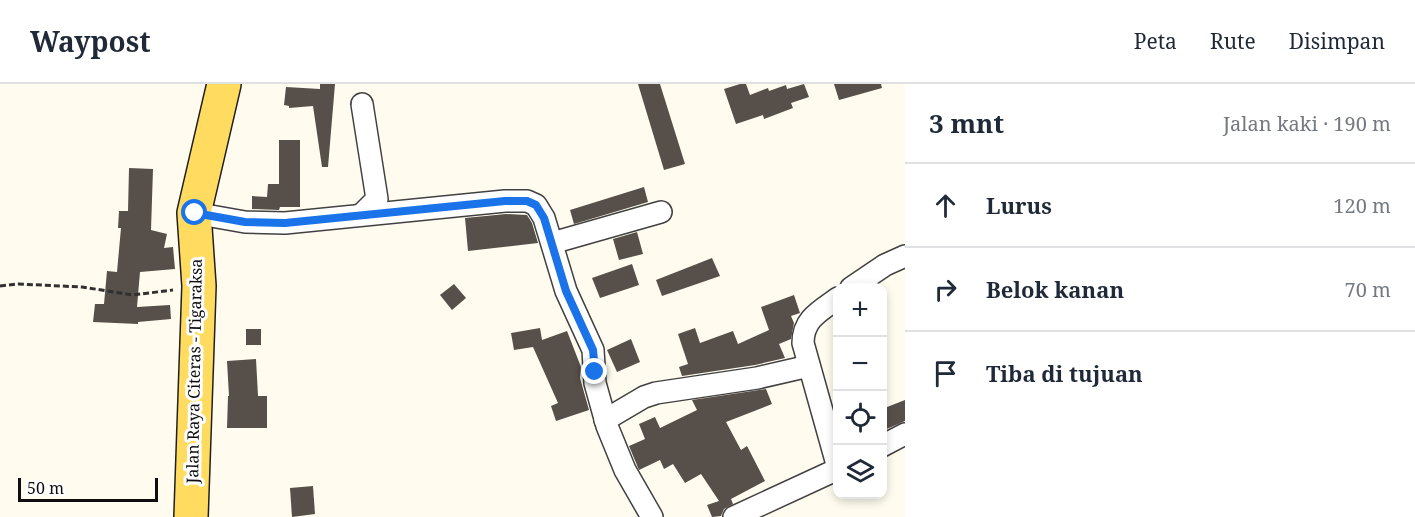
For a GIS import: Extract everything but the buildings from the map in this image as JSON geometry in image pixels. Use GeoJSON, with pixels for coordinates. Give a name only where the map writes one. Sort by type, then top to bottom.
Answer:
{"type":"FeatureCollection","features":[{"type":"Feature","properties":{"kind":"main road","name":"Jalan Raya Citeras - Tigaraksa"},"geometry":{"type":"LineString","coordinates":[[191,517],[199,286],[195,213],[224,84]]}},
{"type":"Feature","properties":{"kind":"street"},"geometry":{"type":"LineString","coordinates":[[362,104],[377,199],[362,214]]}},
{"type":"Feature","properties":{"kind":"street"},"geometry":{"type":"LineString","coordinates":[[195,213],[245,222],[285,223],[505,201],[527,201],[536,205],[552,243],[566,291],[593,350],[595,383],[605,420],[625,470],[652,517]]}},
{"type":"Feature","properties":{"kind":"street"},"geometry":{"type":"LineString","coordinates":[[552,243],[661,212]]}},
{"type":"Feature","properties":{"kind":"street"},"geometry":{"type":"LineString","coordinates":[[859,283],[885,265],[905,256]]}},
{"type":"Feature","properties":{"kind":"street"},"geometry":{"type":"LineString","coordinates":[[833,301],[805,326],[803,343],[833,453]]}},
{"type":"Feature","properties":{"kind":"street"},"geometry":{"type":"LineString","coordinates":[[605,420],[644,397],[656,393],[757,378],[809,366]]}},
{"type":"Feature","properties":{"kind":"street"},"geometry":{"type":"LineString","coordinates":[[884,445],[905,434]]}},
{"type":"Feature","properties":{"kind":"street"},"geometry":{"type":"LineString","coordinates":[[734,517],[833,470]]}},
{"type":"Feature","properties":{"kind":"path"},"geometry":{"type":"LineString","coordinates":[[0,286],[18,284],[82,287],[133,295],[199,286]]}},
{"type":"Feature","properties":{"kind":"route"},"geometry":{"type":"LineString","coordinates":[[195,213],[245,222],[285,223],[362,214],[527,201],[536,205],[544,218],[566,291],[593,350],[595,372]]}}]}
